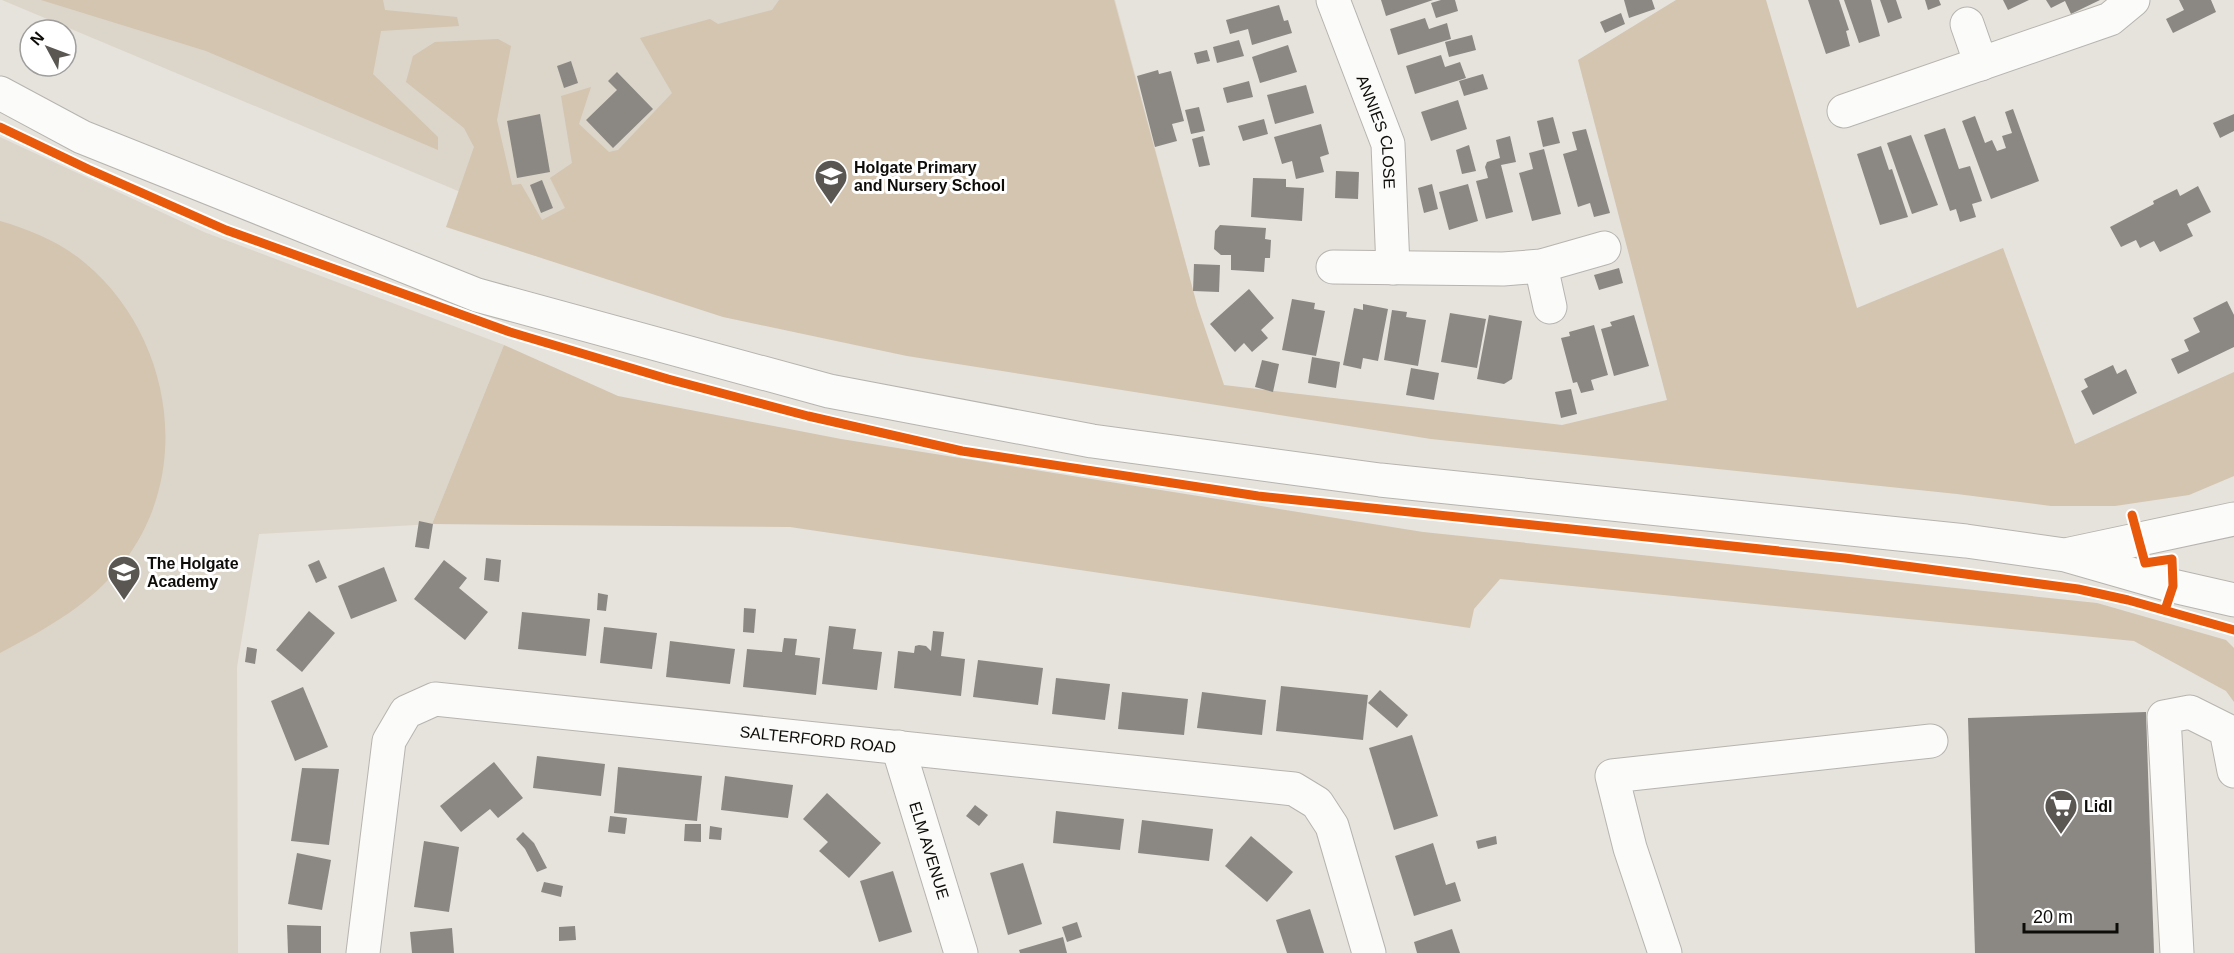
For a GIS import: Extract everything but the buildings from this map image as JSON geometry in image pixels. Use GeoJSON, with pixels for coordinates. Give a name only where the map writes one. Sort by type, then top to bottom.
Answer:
{"type":"FeatureCollection","features":[{"type":"Feature","properties":{"kind":"street","name":"ANNIES CLOSE"},"geometry":{"type":"LineString","coordinates":[[1333,0],[1388,144],[1393,268]]}},
{"type":"Feature","properties":{"kind":"street"},"geometry":{"type":"LineString","coordinates":[[1844,111],[2110,19],[2133,0]]}},
{"type":"Feature","properties":{"kind":"street"},"geometry":{"type":"LineString","coordinates":[[1967,24],[1980,64]]}},
{"type":"Feature","properties":{"kind":"street"},"geometry":{"type":"LineString","coordinates":[[0,93],[82,136],[477,295],[829,391],[1092,441],[1368,478],[1966,541],[2065,555],[2173,586],[2234,600]]}},
{"type":"Feature","properties":{"kind":"street"},"geometry":{"type":"LineString","coordinates":[[1333,267],[1503,269],[1541,266],[1604,248]]}},
{"type":"Feature","properties":{"kind":"street"},"geometry":{"type":"LineString","coordinates":[[1541,266],[1550,307]]}},
{"type":"Feature","properties":{"kind":"street"},"geometry":{"type":"LineString","coordinates":[[2065,555],[2234,519]]}},
{"type":"Feature","properties":{"kind":"street","name":"SALTERFORD ROAD"},"geometry":{"type":"LineString","coordinates":[[363,953],[388,741],[406,712],[435,699],[1294,789],[1317,803],[1332,826],[1369,953]]}},
{"type":"Feature","properties":{"kind":"street"},"geometry":{"type":"LineString","coordinates":[[2177,953],[2164,717],[2190,712],[2226,730],[2234,771]]}},
{"type":"Feature","properties":{"kind":"street"},"geometry":{"type":"LineString","coordinates":[[1665,953],[1630,848],[1612,776],[1931,741]]}},
{"type":"Feature","properties":{"kind":"street","name":"ELM AVENUE"},"geometry":{"type":"LineString","coordinates":[[898,747],[961,953]]}},
{"type":"Feature","properties":{"kind":"shaded area","name":"Holgate Primary and Nursery School"},"geometry":{"type":"Polygon","coordinates":[[[2,0],[1115,0],[1197,305],[582,243],[78,32],[78,18],[45,18],[2,0]]]}},
{"type":"Feature","properties":{"kind":"shaded area"},"geometry":{"type":"Polygon","coordinates":[[[41,0],[383,0],[385,10],[457,17],[459,26],[381,31],[373,74],[438,137],[438,150],[206,51],[41,0]]]}},
{"type":"Feature","properties":{"kind":"shaded area"},"geometry":{"type":"Polygon","coordinates":[[[779,0],[1114,0],[1197,305],[1224,385],[1562,425],[1667,400],[1578,60],[1676,0],[1766,0],[1857,308],[2003,248],[2075,444],[2234,372],[2234,476],[2189,495],[2115,506],[2051,506],[1957,494],[1431,439],[907,356],[723,317],[446,227],[474,147],[464,128],[406,82],[413,56],[435,42],[498,39],[511,46],[497,120],[512,185],[521,184],[542,220],[565,208],[550,178],[572,163],[561,96],[591,87],[579,124],[609,152],[618,150],[672,93],[640,38],[710,19],[718,24],[772,10],[779,0]]]}},
{"type":"Feature","properties":{"kind":"shaded area","name":"The Holgate Academy"},"geometry":{"type":"Polygon","coordinates":[[[0,137],[204,232],[504,345],[432,524],[259,534],[237,667],[238,953],[0,953],[0,137]]]}},
{"type":"Feature","properties":{"kind":"shaded area"},"geometry":{"type":"Polygon","coordinates":[[[0,221],[23,228],[66,249],[85,263],[114,292],[137,326],[153,364],[163,403],[165,444],[160,484],[147,523],[126,559],[99,589],[69,613],[0,653],[0,221]]]}},
{"type":"Feature","properties":{"kind":"shaded area"},"geometry":{"type":"Polygon","coordinates":[[[504,345],[618,396],[841,439],[1423,532],[2097,603],[2226,640],[2234,648],[2234,702],[2226,691],[2134,641],[1500,579],[1474,609],[1470,628],[790,527],[432,524],[504,345]]]}},
{"type":"Feature","properties":{"kind":"cycle path"},"geometry":{"type":"LineString","coordinates":[[0,127],[226,230],[510,332],[668,379],[808,416],[962,451],[1258,496],[1845,558],[2078,589],[2128,600],[2234,630]]}},
{"type":"Feature","properties":{"kind":"cycle path"},"geometry":{"type":"LineString","coordinates":[[2132,515],[2145,563],[2172,559],[2173,586],[2165,610]]}},
{"type":"Feature","properties":{"kind":"place","name":"Holgate Primary and Nursery School"},"geometry":{"type":"Point","coordinates":[831,205]}},
{"type":"Feature","properties":{"kind":"place","name":"The Holgate Academy"},"geometry":{"type":"Point","coordinates":[124,601]}},
{"type":"Feature","properties":{"kind":"place","name":"Lidl"},"geometry":{"type":"Point","coordinates":[2061,835]}}]}
